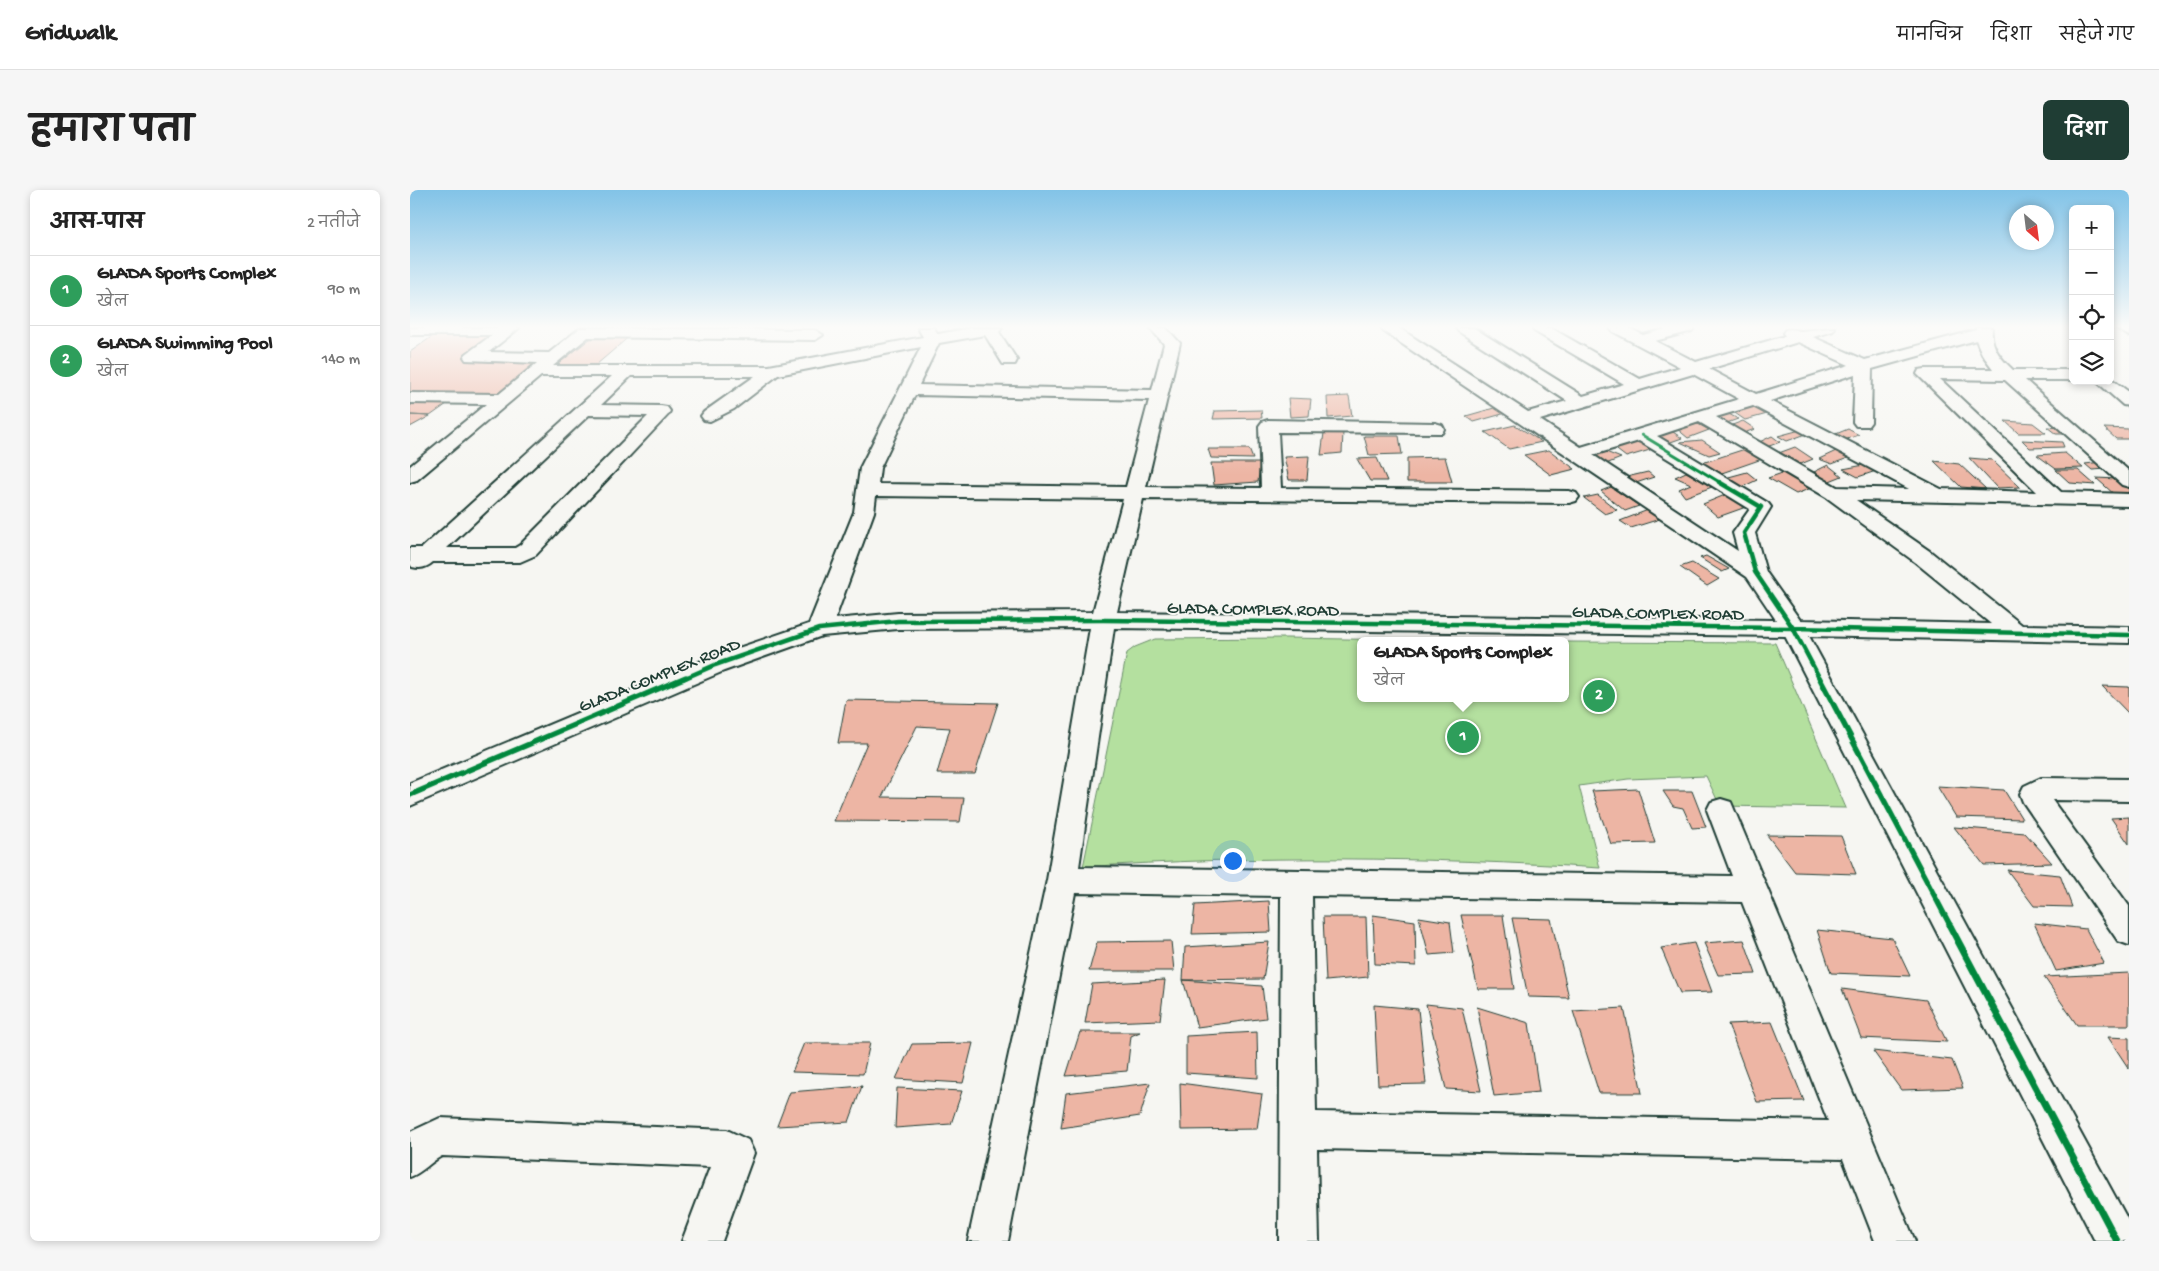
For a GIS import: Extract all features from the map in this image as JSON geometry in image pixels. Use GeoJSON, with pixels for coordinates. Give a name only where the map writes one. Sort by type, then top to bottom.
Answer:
{"type":"FeatureCollection","features":[{"type":"Feature","properties":{"kind":"street"},"geometry":{"type":"LineString","coordinates":[[410,476],[530,377]]}},
{"type":"Feature","properties":{"kind":"street"},"geometry":{"type":"LineString","coordinates":[[410,571],[419,555],[620,377]]}},
{"type":"Feature","properties":{"kind":"street"},"geometry":{"type":"LineString","coordinates":[[710,416],[765,377]]}},
{"type":"Feature","properties":{"kind":"street"},"geometry":{"type":"LineString","coordinates":[[819,630],[864,512],[870,468],[913,377]]}},
{"type":"Feature","properties":{"kind":"street"},"geometry":{"type":"LineString","coordinates":[[988,1241],[1062,880],[1104,620],[1163,377]]}},
{"type":"Feature","properties":{"kind":"street"},"geometry":{"type":"LineString","coordinates":[[1462,377],[1756,572]]}},
{"type":"Feature","properties":{"kind":"street"},"geometry":{"type":"LineString","coordinates":[[1542,377],[1581,402]]}},
{"type":"Feature","properties":{"kind":"street"},"geometry":{"type":"LineString","coordinates":[[1626,377],[1638,384]]}},
{"type":"Feature","properties":{"kind":"street"},"geometry":{"type":"LineString","coordinates":[[1525,419],[1662,377]]}},
{"type":"Feature","properties":{"kind":"street"},"geometry":{"type":"LineString","coordinates":[[1712,377],[1936,495]]}},
{"type":"Feature","properties":{"kind":"street"},"geometry":{"type":"LineString","coordinates":[[1578,454],[1829,377]]}},
{"type":"Feature","properties":{"kind":"street"},"geometry":{"type":"LineString","coordinates":[[1862,422],[1864,377]]}},
{"type":"Feature","properties":{"kind":"street"},"geometry":{"type":"LineString","coordinates":[[1928,377],[2055,498]]}},
{"type":"Feature","properties":{"kind":"street"},"geometry":{"type":"LineString","coordinates":[[2012,377],[2129,481]]}},
{"type":"Feature","properties":{"kind":"street"},"geometry":{"type":"LineString","coordinates":[[2109,385],[2129,401]]}},
{"type":"Feature","properties":{"kind":"street"},"geometry":{"type":"LineString","coordinates":[[908,390],[1159,395]]}},
{"type":"Feature","properties":{"kind":"street"},"geometry":{"type":"LineString","coordinates":[[410,398],[504,399]]}},
{"type":"Feature","properties":{"kind":"street"},"geometry":{"type":"LineString","coordinates":[[419,555],[509,557],[520,555],[528,550],[661,411],[584,410]]}},
{"type":"Feature","properties":{"kind":"street"},"geometry":{"type":"LineString","coordinates":[[1703,416],[1833,493],[1923,557],[2017,633]]}},
{"type":"Feature","properties":{"kind":"street"},"geometry":{"type":"LineString","coordinates":[[1271,493],[1268,426],[1436,429]]}},
{"type":"Feature","properties":{"kind":"street"},"geometry":{"type":"LineString","coordinates":[[1642,435],[1761,507],[1744,533],[1756,572],[1793,628],[2117,1241]]}},
{"type":"Feature","properties":{"kind":"street"},"geometry":{"type":"LineString","coordinates":[[867,490],[1135,491],[1570,497]]}},
{"type":"Feature","properties":{"kind":"street"},"geometry":{"type":"LineString","coordinates":[[1833,493],[2129,500]]}},
{"type":"Feature","properties":{"kind":"street","name":"GLADA COMPLEX ROAD"},"geometry":{"type":"LineString","coordinates":[[410,795],[715,665],[819,630],[853,624],[898,621],[1104,620],[1793,628],[2129,635]]}},
{"type":"Feature","properties":{"kind":"street"},"geometry":{"type":"LineString","coordinates":[[2129,790],[2042,789],[2034,794],[2037,802],[2129,931]]}},
{"type":"Feature","properties":{"kind":"street"},"geometry":{"type":"LineString","coordinates":[[1721,810],[1894,1241]]}},
{"type":"Feature","properties":{"kind":"street"},"geometry":{"type":"LineString","coordinates":[[1062,880],[1754,889]]}},
{"type":"Feature","properties":{"kind":"street"},"geometry":{"type":"LineString","coordinates":[[1296,883],[1299,1241]]}},
{"type":"Feature","properties":{"kind":"street"},"geometry":{"type":"LineString","coordinates":[[1298,1130],[1854,1140]]}},
{"type":"Feature","properties":{"kind":"street"},"geometry":{"type":"LineString","coordinates":[[410,1158],[416,1149],[440,1137],[727,1149],[735,1153],[702,1241]]}},
{"type":"Feature","properties":{"kind":"green space"},"geometry":{"type":"Polygon","coordinates":[[[1155,639],[1357,639],[1357,702],[1569,702],[1569,642],[1775,643],[1846,808],[1720,806],[1706,776],[1628,779],[1579,786],[1600,868],[1536,864],[1342,859],[1147,863],[1083,867],[1127,653],[1135,647],[1155,639]]]}},
{"type":"Feature","properties":{"kind":"building"},"geometry":{"type":"Polygon","coordinates":[[[410,377],[528,377],[503,398],[410,397],[410,377]]]}},
{"type":"Feature","properties":{"kind":"building"},"geometry":{"type":"Polygon","coordinates":[[[1349,396],[1352,416],[1328,418],[1327,397],[1349,396]]]}},
{"type":"Feature","properties":{"kind":"building"},"geometry":{"type":"Polygon","coordinates":[[[1288,398],[1311,399],[1309,416],[1290,417],[1288,398]]]}},
{"type":"Feature","properties":{"kind":"building"},"geometry":{"type":"Polygon","coordinates":[[[413,404],[447,404],[430,416],[410,415],[410,406],[413,404]]]}},
{"type":"Feature","properties":{"kind":"building"},"geometry":{"type":"Polygon","coordinates":[[[1756,405],[1771,413],[1745,420],[1732,411],[1756,405]]]}},
{"type":"Feature","properties":{"kind":"building"},"geometry":{"type":"Polygon","coordinates":[[[1494,408],[1506,413],[1474,422],[1466,416],[1494,408]]]}},
{"type":"Feature","properties":{"kind":"building"},"geometry":{"type":"Polygon","coordinates":[[[1261,410],[1262,418],[1213,419],[1215,411],[1261,410]]]}},
{"type":"Feature","properties":{"kind":"building"},"geometry":{"type":"Polygon","coordinates":[[[1727,413],[1738,419],[1721,425],[1711,418],[1727,413]]]}},
{"type":"Feature","properties":{"kind":"building"},"geometry":{"type":"Polygon","coordinates":[[[410,415],[430,416],[410,427],[410,415]]]}},
{"type":"Feature","properties":{"kind":"building"},"geometry":{"type":"Polygon","coordinates":[[[1743,421],[1755,429],[1741,434],[1727,427],[1743,421]]]}},
{"type":"Feature","properties":{"kind":"building"},"geometry":{"type":"Polygon","coordinates":[[[2005,421],[2033,423],[2046,433],[2018,433],[2005,421]]]}},
{"type":"Feature","properties":{"kind":"building"},"geometry":{"type":"Polygon","coordinates":[[[1698,424],[1709,430],[1688,438],[1676,428],[1698,424]]]}},
{"type":"Feature","properties":{"kind":"building"},"geometry":{"type":"Polygon","coordinates":[[[1515,425],[1542,442],[1509,449],[1485,432],[1515,425]]]}},
{"type":"Feature","properties":{"kind":"building"},"geometry":{"type":"Polygon","coordinates":[[[2047,427],[2064,428],[2069,434],[2056,434],[2047,427]]]}},
{"type":"Feature","properties":{"kind":"building"},"geometry":{"type":"Polygon","coordinates":[[[2104,428],[2129,429],[2129,439],[2116,439],[2104,428]]]}},
{"type":"Feature","properties":{"kind":"building"},"geometry":{"type":"Polygon","coordinates":[[[1848,429],[1859,435],[1841,441],[1831,436],[1848,429]]]}},
{"type":"Feature","properties":{"kind":"building"},"geometry":{"type":"Polygon","coordinates":[[[1670,430],[1682,438],[1665,444],[1650,436],[1670,430]]]}},
{"type":"Feature","properties":{"kind":"building"},"geometry":{"type":"Polygon","coordinates":[[[1800,430],[1806,434],[1787,441],[1778,436],[1800,430]]]}},
{"type":"Feature","properties":{"kind":"building"},"geometry":{"type":"Polygon","coordinates":[[[1343,432],[1342,453],[1321,455],[1324,433],[1343,432]]]}},
{"type":"Feature","properties":{"kind":"building"},"geometry":{"type":"Polygon","coordinates":[[[1364,436],[1399,436],[1402,454],[1369,455],[1364,436]]]}},
{"type":"Feature","properties":{"kind":"building"},"geometry":{"type":"Polygon","coordinates":[[[1772,436],[1780,442],[1764,448],[1755,444],[1772,436]]]}},
{"type":"Feature","properties":{"kind":"building"},"geometry":{"type":"Polygon","coordinates":[[[1702,440],[1720,452],[1709,455],[1680,442],[1702,440]]]}},
{"type":"Feature","properties":{"kind":"building"},"geometry":{"type":"Polygon","coordinates":[[[2022,440],[2062,442],[2064,447],[2030,448],[2022,440]]]}},
{"type":"Feature","properties":{"kind":"building"},"geometry":{"type":"Polygon","coordinates":[[[1639,441],[1650,450],[1626,457],[1613,447],[1639,441]]]}},
{"type":"Feature","properties":{"kind":"building"},"geometry":{"type":"Polygon","coordinates":[[[1795,447],[1813,459],[1796,466],[1776,454],[1795,447]]]}},
{"type":"Feature","properties":{"kind":"building"},"geometry":{"type":"Polygon","coordinates":[[[1208,449],[1249,449],[1253,459],[1211,458],[1208,449]]]}},
{"type":"Feature","properties":{"kind":"building"},"geometry":{"type":"Polygon","coordinates":[[[1745,449],[1762,459],[1719,474],[1699,464],[1745,449]]]}},
{"type":"Feature","properties":{"kind":"building"},"geometry":{"type":"Polygon","coordinates":[[[1549,450],[1575,469],[1551,475],[1524,455],[1549,450]]]}},
{"type":"Feature","properties":{"kind":"building"},"geometry":{"type":"Polygon","coordinates":[[[1836,451],[1848,458],[1832,464],[1819,459],[1836,451]]]}},
{"type":"Feature","properties":{"kind":"building"},"geometry":{"type":"Polygon","coordinates":[[[1606,452],[1621,458],[1606,464],[1588,455],[1606,452]]]}},
{"type":"Feature","properties":{"kind":"building"},"geometry":{"type":"Polygon","coordinates":[[[2065,453],[2083,468],[2056,469],[2037,455],[2065,453]]]}},
{"type":"Feature","properties":{"kind":"building"},"geometry":{"type":"Polygon","coordinates":[[[1309,456],[1307,480],[1289,480],[1284,457],[1309,456]]]}},
{"type":"Feature","properties":{"kind":"building"},"geometry":{"type":"Polygon","coordinates":[[[1445,457],[1452,482],[1407,482],[1407,458],[1445,457]]]}},
{"type":"Feature","properties":{"kind":"building"},"geometry":{"type":"Polygon","coordinates":[[[1377,458],[1387,481],[1370,481],[1357,459],[1377,458]]]}},
{"type":"Feature","properties":{"kind":"building"},"geometry":{"type":"Polygon","coordinates":[[[1969,458],[1992,460],[2020,487],[1997,488],[1969,458]]]}},
{"type":"Feature","properties":{"kind":"building"},"geometry":{"type":"Polygon","coordinates":[[[1934,461],[1959,464],[1986,489],[1961,487],[1934,461]]]}},
{"type":"Feature","properties":{"kind":"building"},"geometry":{"type":"Polygon","coordinates":[[[2101,462],[2107,469],[2092,470],[2085,464],[2101,462]]]}},
{"type":"Feature","properties":{"kind":"building"},"geometry":{"type":"Polygon","coordinates":[[[1211,463],[1260,463],[1258,482],[1214,485],[1211,463]]]}},
{"type":"Feature","properties":{"kind":"building"},"geometry":{"type":"Polygon","coordinates":[[[1828,465],[1842,476],[1827,482],[1810,474],[1828,465]]]}},
{"type":"Feature","properties":{"kind":"building"},"geometry":{"type":"Polygon","coordinates":[[[1864,465],[1876,471],[1858,477],[1843,469],[1864,465]]]}},
{"type":"Feature","properties":{"kind":"building"},"geometry":{"type":"Polygon","coordinates":[[[2056,470],[2078,470],[2095,485],[2070,483],[2056,470]]]}},
{"type":"Feature","properties":{"kind":"building"},"geometry":{"type":"Polygon","coordinates":[[[1648,472],[1654,477],[1633,484],[1622,478],[1648,472]]]}},
{"type":"Feature","properties":{"kind":"building"},"geometry":{"type":"Polygon","coordinates":[[[1686,472],[1712,487],[1685,497],[1679,489],[1691,484],[1675,477],[1686,472]]]}},
{"type":"Feature","properties":{"kind":"building"},"geometry":{"type":"Polygon","coordinates":[[[1747,472],[1757,480],[1738,489],[1725,478],[1747,472]]]}},
{"type":"Feature","properties":{"kind":"building"},"geometry":{"type":"Polygon","coordinates":[[[1785,472],[1814,487],[1796,494],[1768,478],[1785,472]]]}},
{"type":"Feature","properties":{"kind":"building"},"geometry":{"type":"Polygon","coordinates":[[[2096,478],[2117,479],[2129,487],[2129,494],[2115,495],[2096,478]]]}},
{"type":"Feature","properties":{"kind":"building"},"geometry":{"type":"Polygon","coordinates":[[[1611,487],[1639,506],[1625,511],[1601,491],[1611,487]]]}},
{"type":"Feature","properties":{"kind":"building"},"geometry":{"type":"Polygon","coordinates":[[[1598,495],[1617,510],[1605,514],[1584,498],[1598,495]]]}},
{"type":"Feature","properties":{"kind":"building"},"geometry":{"type":"Polygon","coordinates":[[[1725,495],[1746,507],[1718,517],[1703,504],[1725,495]]]}},
{"type":"Feature","properties":{"kind":"building"},"geometry":{"type":"Polygon","coordinates":[[[1648,510],[1660,519],[1631,528],[1620,521],[1648,510]]]}},
{"type":"Feature","properties":{"kind":"building"},"geometry":{"type":"Polygon","coordinates":[[[1706,556],[1729,569],[1722,572],[1700,558],[1706,556]]]}},
{"type":"Feature","properties":{"kind":"building"},"geometry":{"type":"Polygon","coordinates":[[[1692,563],[1719,579],[1707,586],[1680,567],[1692,563]]]}},
{"type":"Feature","properties":{"kind":"building"},"geometry":{"type":"Polygon","coordinates":[[[2102,686],[2129,687],[2129,714],[2102,686]]]}},
{"type":"Feature","properties":{"kind":"building"},"geometry":{"type":"Polygon","coordinates":[[[846,700],[998,703],[975,774],[937,774],[950,728],[917,726],[882,797],[964,798],[960,822],[834,821],[867,743],[838,743],[846,700]]]}},
{"type":"Feature","properties":{"kind":"building"},"geometry":{"type":"Polygon","coordinates":[[[1937,786],[2004,790],[2022,819],[1956,817],[1937,786]]]}},
{"type":"Feature","properties":{"kind":"building"},"geometry":{"type":"Polygon","coordinates":[[[1638,789],[1655,843],[1611,844],[1592,791],[1638,789]]]}},
{"type":"Feature","properties":{"kind":"building"},"geometry":{"type":"Polygon","coordinates":[[[1663,791],[1692,791],[1706,827],[1692,828],[1683,808],[1673,806],[1663,791]]]}},
{"type":"Feature","properties":{"kind":"building"},"geometry":{"type":"Polygon","coordinates":[[[2129,817],[2129,844],[2111,818],[2129,817]]]}},
{"type":"Feature","properties":{"kind":"building"},"geometry":{"type":"Polygon","coordinates":[[[1954,827],[2025,833],[2052,863],[1984,865],[1954,827]]]}},
{"type":"Feature","properties":{"kind":"building"},"geometry":{"type":"Polygon","coordinates":[[[1767,835],[1841,836],[1856,874],[1795,872],[1767,835]]]}},
{"type":"Feature","properties":{"kind":"building"},"geometry":{"type":"Polygon","coordinates":[[[2007,870],[2060,875],[2072,907],[2034,906],[2007,870]]]}},
{"type":"Feature","properties":{"kind":"building"},"geometry":{"type":"Polygon","coordinates":[[[1269,901],[1271,932],[1192,934],[1195,905],[1269,901]]]}},
{"type":"Feature","properties":{"kind":"building"},"geometry":{"type":"Polygon","coordinates":[[[1373,915],[1415,921],[1416,966],[1375,964],[1373,915]]]}},
{"type":"Feature","properties":{"kind":"building"},"geometry":{"type":"Polygon","coordinates":[[[1461,915],[1503,915],[1514,989],[1478,989],[1461,915]]]}},
{"type":"Feature","properties":{"kind":"building"},"geometry":{"type":"Polygon","coordinates":[[[1323,917],[1366,917],[1368,977],[1326,981],[1323,917]]]}},
{"type":"Feature","properties":{"kind":"building"},"geometry":{"type":"Polygon","coordinates":[[[1419,917],[1450,922],[1454,953],[1429,955],[1419,917]]]}},
{"type":"Feature","properties":{"kind":"building"},"geometry":{"type":"Polygon","coordinates":[[[1512,918],[1551,919],[1569,998],[1528,997],[1512,918]]]}},
{"type":"Feature","properties":{"kind":"building"},"geometry":{"type":"Polygon","coordinates":[[[2034,923],[2086,929],[2104,963],[2056,971],[2034,923]]]}},
{"type":"Feature","properties":{"kind":"building"},"geometry":{"type":"Polygon","coordinates":[[[1817,930],[1892,938],[1910,976],[1831,973],[1817,930]]]}},
{"type":"Feature","properties":{"kind":"building"},"geometry":{"type":"Polygon","coordinates":[[[1744,940],[1756,974],[1718,975],[1704,943],[1744,940]]]}},
{"type":"Feature","properties":{"kind":"building"},"geometry":{"type":"Polygon","coordinates":[[[1171,941],[1174,971],[1089,971],[1097,942],[1171,941]]]}},
{"type":"Feature","properties":{"kind":"building"},"geometry":{"type":"Polygon","coordinates":[[[1269,942],[1263,979],[1183,980],[1185,947],[1269,942]]]}},
{"type":"Feature","properties":{"kind":"building"},"geometry":{"type":"Polygon","coordinates":[[[1694,943],[1712,992],[1680,993],[1661,948],[1694,943]]]}},
{"type":"Feature","properties":{"kind":"building"},"geometry":{"type":"Polygon","coordinates":[[[2129,973],[2129,1025],[2077,1025],[2044,977],[2129,973]]]}},
{"type":"Feature","properties":{"kind":"building"},"geometry":{"type":"Polygon","coordinates":[[[1165,980],[1160,1020],[1085,1023],[1092,984],[1165,980]]]}},
{"type":"Feature","properties":{"kind":"building"},"geometry":{"type":"Polygon","coordinates":[[[1183,980],[1262,986],[1266,1018],[1197,1027],[1183,980]]]}},
{"type":"Feature","properties":{"kind":"building"},"geometry":{"type":"Polygon","coordinates":[[[1842,989],[1926,1000],[1947,1042],[1861,1038],[1842,989]]]}},
{"type":"Feature","properties":{"kind":"building"},"geometry":{"type":"Polygon","coordinates":[[[1426,1004],[1462,1008],[1481,1091],[1446,1089],[1426,1004]]]}},
{"type":"Feature","properties":{"kind":"building"},"geometry":{"type":"Polygon","coordinates":[[[1374,1005],[1418,1009],[1426,1084],[1378,1085],[1374,1005]]]}},
{"type":"Feature","properties":{"kind":"building"},"geometry":{"type":"Polygon","coordinates":[[[1477,1007],[1529,1023],[1539,1092],[1494,1096],[1477,1007]]]}},
{"type":"Feature","properties":{"kind":"building"},"geometry":{"type":"Polygon","coordinates":[[[1624,1008],[1642,1093],[1599,1093],[1573,1011],[1624,1008]]]}},
{"type":"Feature","properties":{"kind":"building"},"geometry":{"type":"Polygon","coordinates":[[[1772,1022],[1804,1101],[1757,1102],[1728,1024],[1772,1022]]]}},
{"type":"Feature","properties":{"kind":"building"},"geometry":{"type":"Polygon","coordinates":[[[1080,1032],[1140,1032],[1131,1036],[1127,1071],[1066,1076],[1080,1032]]]}},
{"type":"Feature","properties":{"kind":"building"},"geometry":{"type":"Polygon","coordinates":[[[1257,1032],[1258,1078],[1186,1073],[1186,1036],[1257,1032]]]}},
{"type":"Feature","properties":{"kind":"building"},"geometry":{"type":"Polygon","coordinates":[[[2108,1037],[2129,1038],[2129,1069],[2108,1037]]]}},
{"type":"Feature","properties":{"kind":"building"},"geometry":{"type":"Polygon","coordinates":[[[804,1043],[870,1043],[863,1074],[792,1072],[804,1043]]]}},
{"type":"Feature","properties":{"kind":"building"},"geometry":{"type":"Polygon","coordinates":[[[973,1043],[963,1083],[896,1079],[912,1044],[973,1043]]]}},
{"type":"Feature","properties":{"kind":"building"},"geometry":{"type":"Polygon","coordinates":[[[1873,1051],[1952,1060],[1963,1088],[1901,1090],[1873,1051]]]}},
{"type":"Feature","properties":{"kind":"building"},"geometry":{"type":"Polygon","coordinates":[[[1150,1083],[1140,1116],[1061,1128],[1066,1093],[1150,1083]]]}},
{"type":"Feature","properties":{"kind":"building"},"geometry":{"type":"Polygon","coordinates":[[[1180,1083],[1262,1094],[1257,1129],[1181,1130],[1180,1083]]]}},
{"type":"Feature","properties":{"kind":"building"},"geometry":{"type":"Polygon","coordinates":[[[862,1086],[849,1122],[777,1126],[790,1092],[862,1086]]]}},
{"type":"Feature","properties":{"kind":"building"},"geometry":{"type":"Polygon","coordinates":[[[897,1088],[962,1091],[951,1124],[895,1128],[897,1088]]]}},
{"type":"Feature","properties":{"kind":"cycle path"},"geometry":{"type":"LineString","coordinates":[[1642,435],[1761,507],[1744,533],[1755,572],[1793,628],[2117,1241]]}},
{"type":"Feature","properties":{"kind":"cycle path"},"geometry":{"type":"LineString","coordinates":[[410,795],[715,665],[819,629],[853,624],[898,621],[1103,620],[1793,628],[2129,635]]}},
{"type":"Feature","properties":{"kind":"place","name":"GLADA Swimming Pool"},"geometry":{"type":"Point","coordinates":[1599,696]}},
{"type":"Feature","properties":{"kind":"place","name":"GLADA Sports Complex"},"geometry":{"type":"Point","coordinates":[1463,737]}}]}
